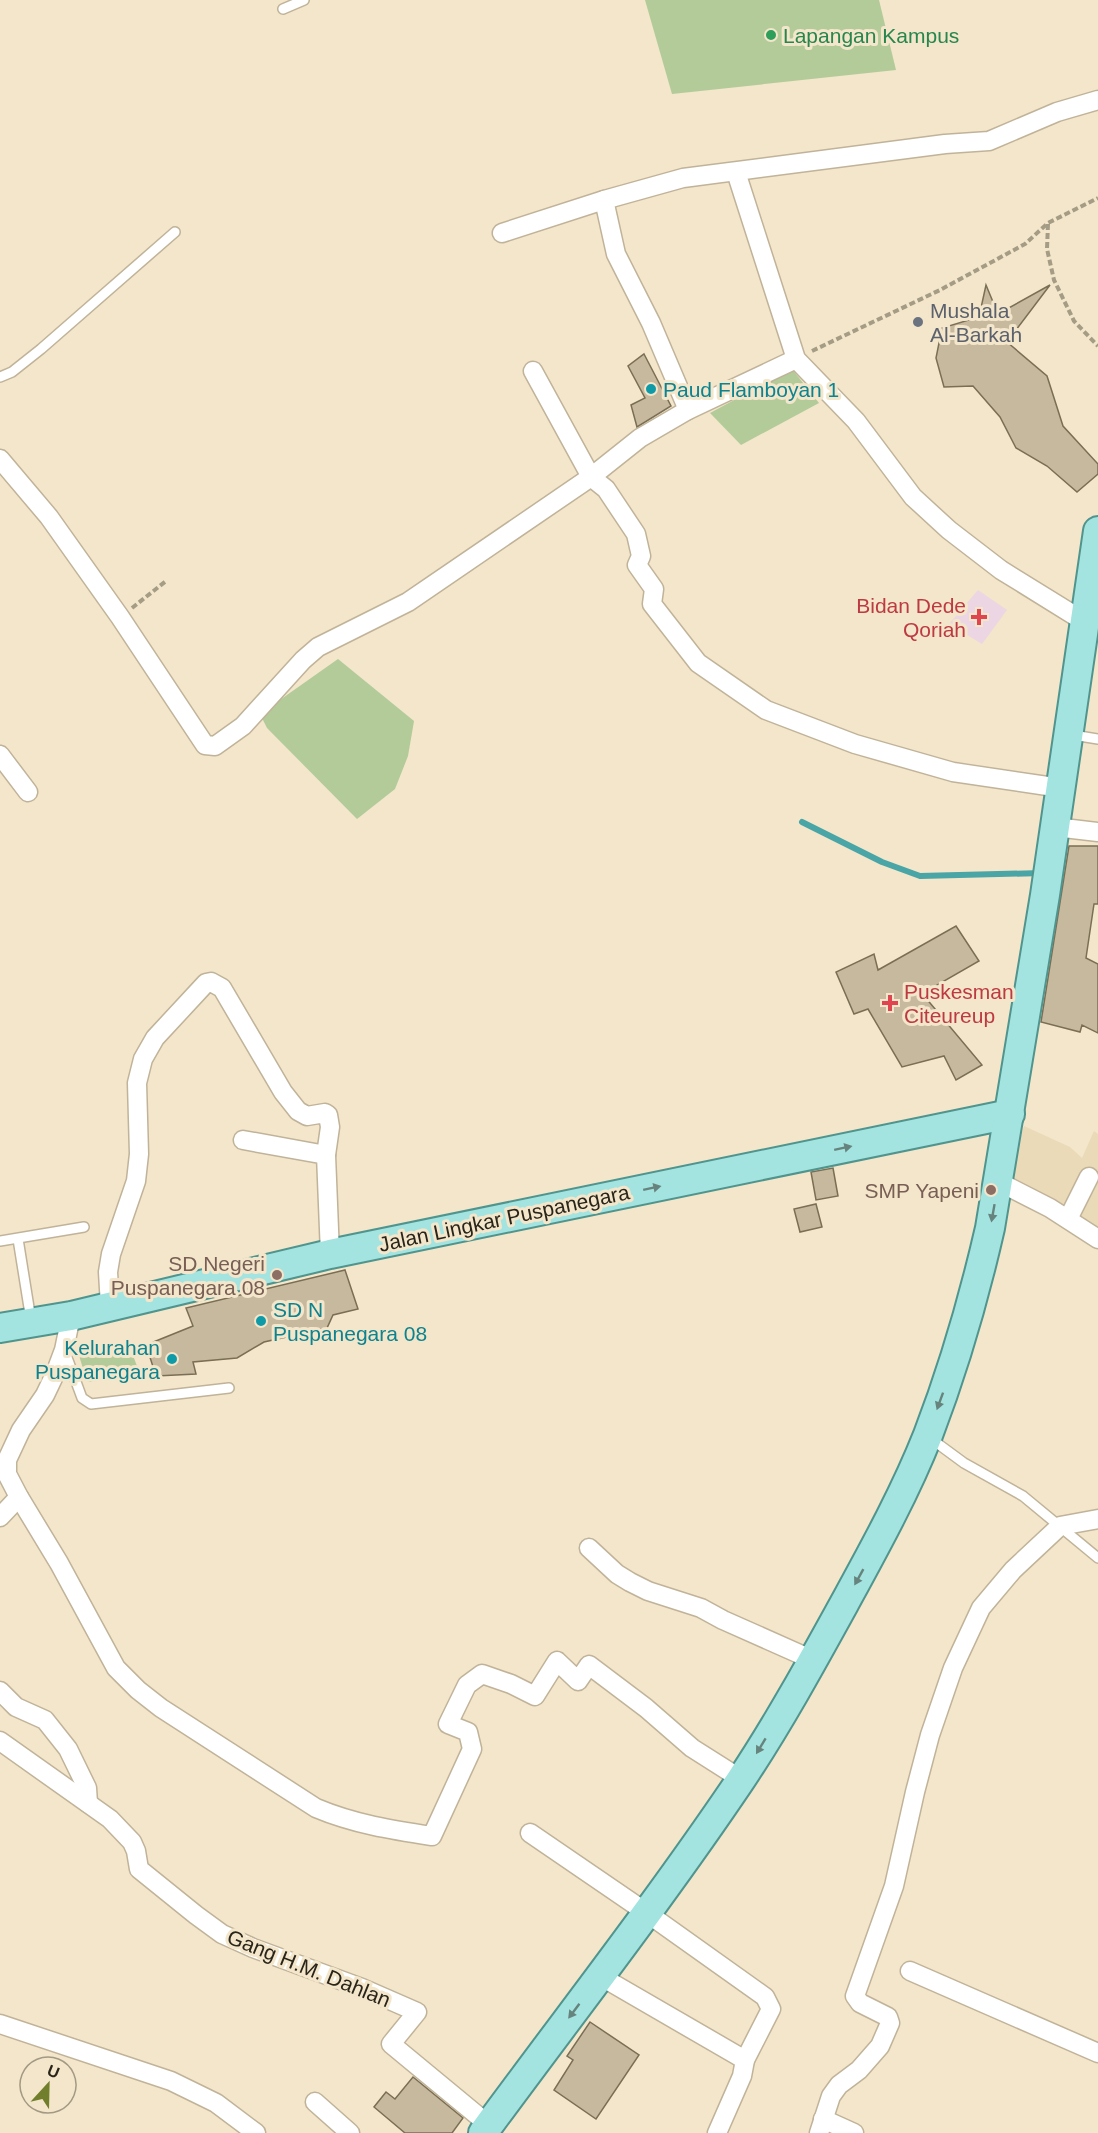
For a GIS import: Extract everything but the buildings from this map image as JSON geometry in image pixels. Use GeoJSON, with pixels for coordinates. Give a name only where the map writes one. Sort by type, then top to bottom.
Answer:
{"type":"FeatureCollection","features":[{"type":"Feature","properties":{"kind":"main road"},"geometry":{"type":"LineString","coordinates":[[486,2129],[646,1913],[741,1779],[813,1660],[874,1548],[904,1489],[927,1436],[951,1372],[978,1283],[999,1182],[1045,896],[1098,531]]}},
{"type":"Feature","properties":{"kind":"main road","name":"Jalan Lingkar Puspanegara"},"geometry":{"type":"LineString","coordinates":[[0,1328],[71,1316],[330,1254],[1010,1114]]}},
{"type":"Feature","properties":{"kind":"street"},"geometry":{"type":"LineString","coordinates":[[502,233],[604,200],[683,178],[945,144],[989,141],[1057,112],[1098,100]]}},
{"type":"Feature","properties":{"kind":"street"},"geometry":{"type":"LineString","coordinates":[[736,172],[796,359],[856,421],[913,497],[949,531],[1001,570],[1085,622]]}},
{"type":"Feature","properties":{"kind":"street"},"geometry":{"type":"LineString","coordinates":[[604,200],[616,254],[651,323],[688,410]]}},
{"type":"Feature","properties":{"kind":"street"},"geometry":{"type":"LineString","coordinates":[[0,459],[49,517],[120,617],[205,745],[215,746],[243,726],[303,660],[318,647],[408,602],[591,477],[640,438],[688,410],[796,359]]}},
{"type":"Feature","properties":{"kind":"street"},"geometry":{"type":"LineString","coordinates":[[533,371],[591,477],[606,489],[636,534],[641,556],[637,565],[654,589],[652,604],[699,663],[766,710],[855,744],[953,772],[1061,788]]}},
{"type":"Feature","properties":{"kind":"street"},"geometry":{"type":"LineString","coordinates":[[0,755],[28,792]]}},
{"type":"Feature","properties":{"kind":"street"},"geometry":{"type":"LineString","coordinates":[[1054,833],[1098,832]]}},
{"type":"Feature","properties":{"kind":"street"},"geometry":{"type":"LineString","coordinates":[[110,1306],[108,1272],[111,1254],[136,1181],[139,1154],[137,1083],[143,1059],[155,1038],[206,983],[211,982],[222,988],[283,1092],[298,1111],[307,1116],[325,1113],[329,1117],[326,1186],[330,1254]]}},
{"type":"Feature","properties":{"kind":"street"},"geometry":{"type":"LineString","coordinates":[[243,1140],[326,1155]]}},
{"type":"Feature","properties":{"kind":"street"},"geometry":{"type":"LineString","coordinates":[[1068,1220],[1089,1178]]}},
{"type":"Feature","properties":{"kind":"street"},"geometry":{"type":"LineString","coordinates":[[999,1182],[1050,1208],[1098,1239]]}},
{"type":"Feature","properties":{"kind":"street"},"geometry":{"type":"LineString","coordinates":[[71,1316],[64,1350],[45,1395],[21,1430],[7,1460],[8,1473],[19,1497],[59,1563],[116,1668],[138,1690],[161,1708],[298,1797],[338,1817],[364,1825],[432,1836],[472,1749],[468,1732],[448,1724],[467,1685],[482,1674],[536,1696],[557,1661],[578,1681],[589,1665],[646,1708],[692,1748],[741,1779]]}},
{"type":"Feature","properties":{"kind":"street"},"geometry":{"type":"LineString","coordinates":[[0,1447],[21,1430]]}},
{"type":"Feature","properties":{"kind":"street"},"geometry":{"type":"LineString","coordinates":[[0,1516],[19,1497]]}},
{"type":"Feature","properties":{"kind":"street"},"geometry":{"type":"LineString","coordinates":[[854,2133],[821,2126],[831,2096],[839,2085],[859,2070],[880,2046],[890,2023],[888,2017],[860,2003],[855,1996],[894,1886],[930,1735],[953,1668],[981,1608],[1013,1570],[1060,1526],[1098,1519]]}},
{"type":"Feature","properties":{"kind":"street"},"geometry":{"type":"LineString","coordinates":[[589,1548],[617,1574],[648,1591],[701,1608],[813,1660]]}},
{"type":"Feature","properties":{"kind":"street"},"geometry":{"type":"LineString","coordinates":[[0,1691],[16,1707],[45,1720],[68,1749],[87,1788],[88,1803]]}},
{"type":"Feature","properties":{"kind":"street","name":"Gang H.M. Dahlan"},"geometry":{"type":"LineString","coordinates":[[0,1741],[110,1819],[132,1842],[138,1865],[145,1875],[222,1934],[253,1948],[362,1988],[417,2012],[391,2044],[486,2129]]}},
{"type":"Feature","properties":{"kind":"street"},"geometry":{"type":"LineString","coordinates":[[530,1833],[765,1997],[771,2009],[745,2060],[742,2076],[717,2133]]}},
{"type":"Feature","properties":{"kind":"street"},"geometry":{"type":"LineString","coordinates":[[910,1971],[1098,2053]]}},
{"type":"Feature","properties":{"kind":"street"},"geometry":{"type":"LineString","coordinates":[[600,1976],[745,2060]]}},
{"type":"Feature","properties":{"kind":"street"},"geometry":{"type":"LineString","coordinates":[[0,2024],[171,2080],[216,2103],[256,2133]]}},
{"type":"Feature","properties":{"kind":"street"},"geometry":{"type":"LineString","coordinates":[[315,2102],[350,2133]]}},
{"type":"Feature","properties":{"kind":"lane"},"geometry":{"type":"LineString","coordinates":[[283,9],[304,0]]}},
{"type":"Feature","properties":{"kind":"lane"},"geometry":{"type":"LineString","coordinates":[[0,377],[12,372],[41,350],[175,232]]}},
{"type":"Feature","properties":{"kind":"lane"},"geometry":{"type":"LineString","coordinates":[[1067,734],[1098,739]]}},
{"type":"Feature","properties":{"kind":"lane"},"geometry":{"type":"LineString","coordinates":[[0,1241],[84,1227]]}},
{"type":"Feature","properties":{"kind":"lane"},"geometry":{"type":"LineString","coordinates":[[18,1239],[32,1322]]}},
{"type":"Feature","properties":{"kind":"lane"},"geometry":{"type":"LineString","coordinates":[[64,1350],[82,1398],[91,1404],[229,1388]]}},
{"type":"Feature","properties":{"kind":"lane"},"geometry":{"type":"LineString","coordinates":[[927,1436],[964,1463],[1023,1496],[1098,1558]]}},
{"type":"Feature","properties":{"kind":"path"},"geometry":{"type":"LineString","coordinates":[[796,359],[940,290],[1025,244],[1048,223],[1098,198]]}},
{"type":"Feature","properties":{"kind":"path"},"geometry":{"type":"LineString","coordinates":[[1048,223],[1047,249],[1054,280],[1074,321],[1098,346]]}},
{"type":"Feature","properties":{"kind":"path"},"geometry":{"type":"LineString","coordinates":[[120,617],[166,581]]}},
{"type":"Feature","properties":{"kind":"shaded area","name":"Bidan Dede Qoriah"},"geometry":{"type":"Polygon","coordinates":[[[978,590],[1007,610],[982,644],[949,624],[978,590]]]}},
{"type":"Feature","properties":{"kind":"shaded area"},"geometry":{"type":"Polygon","coordinates":[[[1024,1126],[1070,1147],[1082,1158],[1094,1131],[1098,1134],[1098,1227],[1018,1183],[1010,1174],[1024,1126]]]}},
{"type":"Feature","properties":{"kind":"green space","name":"Lapangan Kampus"},"geometry":{"type":"Polygon","coordinates":[[[645,0],[879,0],[896,70],[672,94],[645,0]]]}},
{"type":"Feature","properties":{"kind":"green space"},"geometry":{"type":"Polygon","coordinates":[[[792,369],[819,403],[741,445],[710,413],[792,369]]]}},
{"type":"Feature","properties":{"kind":"green space"},"geometry":{"type":"Polygon","coordinates":[[[338,659],[414,721],[408,756],[395,789],[357,819],[267,728],[260,714],[338,659]]]}},
{"type":"Feature","properties":{"kind":"green space"},"geometry":{"type":"Polygon","coordinates":[[[128,1342],[141,1377],[87,1382],[78,1352],[128,1342]]]}},
{"type":"Feature","properties":{"kind":"waterway"},"geometry":{"type":"LineString","coordinates":[[802,822],[882,862],[920,876],[1042,873]]}},
{"type":"Feature","properties":{"kind":"place","name":"Lapangan Kampus"},"geometry":{"type":"Point","coordinates":[771,35]}},
{"type":"Feature","properties":{"kind":"place","name":"Mushala Al-Barkah"},"geometry":{"type":"Point","coordinates":[918,322]}},
{"type":"Feature","properties":{"kind":"place","name":"Paud Flamboyan 1"},"geometry":{"type":"Point","coordinates":[651,389]}},
{"type":"Feature","properties":{"kind":"place","name":"Bidan Dede Qoriah"},"geometry":{"type":"Point","coordinates":[979,617]}},
{"type":"Feature","properties":{"kind":"place","name":"Puskesman Citeureup"},"geometry":{"type":"Point","coordinates":[890,1003]}},
{"type":"Feature","properties":{"kind":"place","name":"SMP Yapeni"},"geometry":{"type":"Point","coordinates":[991,1190]}},
{"type":"Feature","properties":{"kind":"place","name":"SD Negeri Puspanegara 08"},"geometry":{"type":"Point","coordinates":[277,1275]}},
{"type":"Feature","properties":{"kind":"place","name":"SD N Puspanegara 08"},"geometry":{"type":"Point","coordinates":[261,1321]}},
{"type":"Feature","properties":{"kind":"place","name":"Kelurahan Puspanegara"},"geometry":{"type":"Point","coordinates":[172,1359]}}]}
